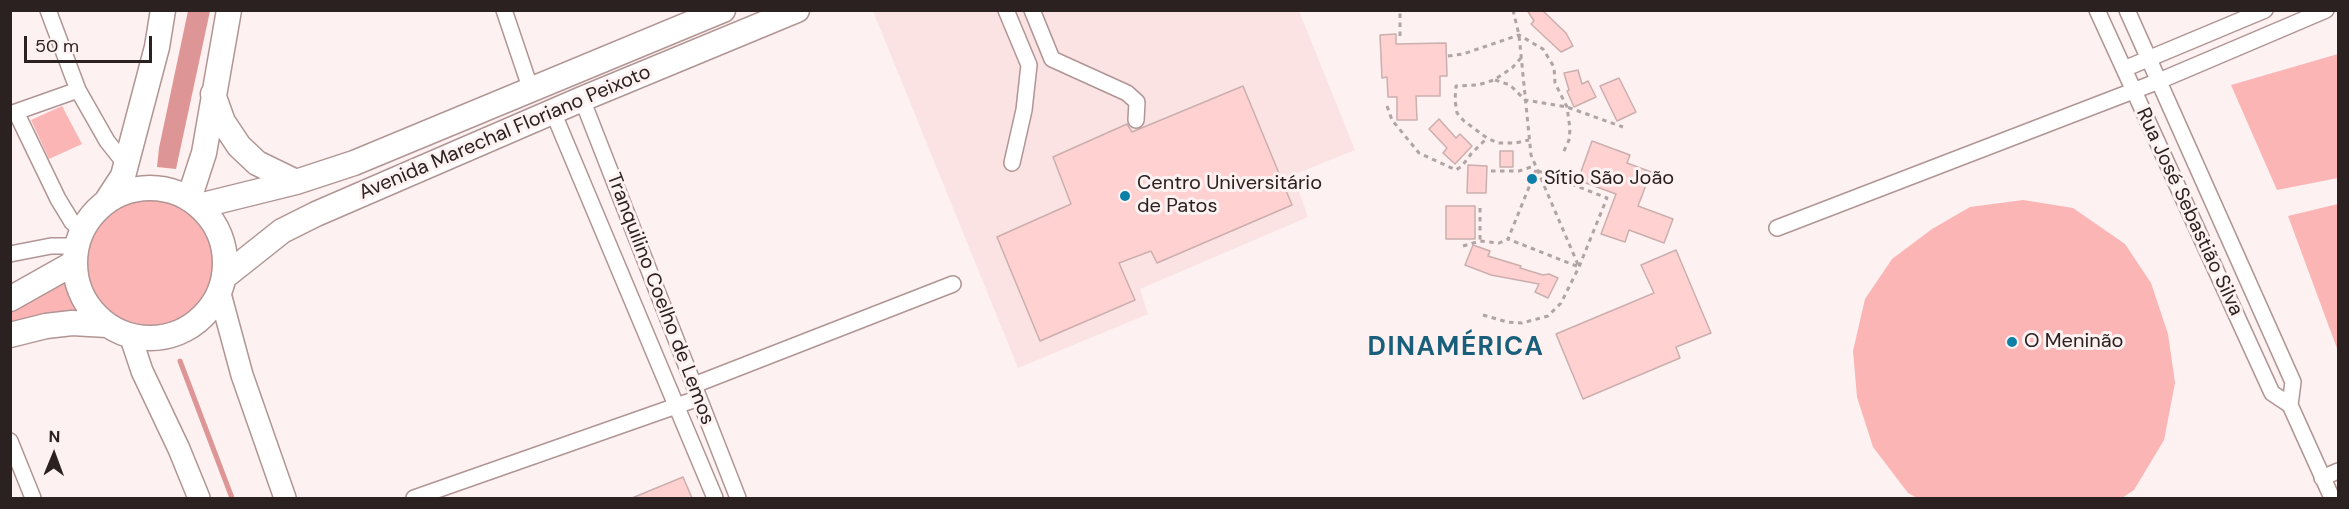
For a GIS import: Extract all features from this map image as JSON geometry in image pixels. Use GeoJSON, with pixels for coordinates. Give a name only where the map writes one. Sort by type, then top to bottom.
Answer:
{"type":"FeatureCollection","features":[{"type":"Feature","properties":{"kind":"main road"},"geometry":{"type":"LineString","coordinates":[[106,202],[119,195],[147,188],[162,189],[194,203],[212,221],[221,238],[225,257],[221,284],[215,300],[200,319],[179,332],[154,338],[130,335],[107,325],[90,309],[78,287],[77,247],[92,215],[106,202],[123,176],[157,47],[163,10]]}},
{"type":"Feature","properties":{"kind":"main road"},"geometry":{"type":"LineString","coordinates":[[194,203],[229,10]]}},
{"type":"Feature","properties":{"kind":"main road","name":"Avenida Marechal Floriano Peixoto"},"geometry":{"type":"LineString","coordinates":[[194,203],[296,182],[354,163],[723,10]]}},
{"type":"Feature","properties":{"kind":"main road","name":"Avenida Marechal Floriano Peixoto"},"geometry":{"type":"LineString","coordinates":[[221,284],[282,231],[316,214],[582,99],[797,10]]}},
{"type":"Feature","properties":{"kind":"main road"},"geometry":{"type":"LineString","coordinates":[[213,94],[223,122],[239,146],[256,163],[296,182]]}},
{"type":"Feature","properties":{"kind":"main road"},"geometry":{"type":"LineString","coordinates":[[10,299],[77,247]]}},
{"type":"Feature","properties":{"kind":"main road"},"geometry":{"type":"LineString","coordinates":[[10,335],[46,326],[72,323],[107,325]]}},
{"type":"Feature","properties":{"kind":"street"},"geometry":{"type":"LineString","coordinates":[[48,10],[78,90],[102,133],[126,165]]}},
{"type":"Feature","properties":{"kind":"street"},"geometry":{"type":"LineString","coordinates":[[504,10],[531,90]]}},
{"type":"Feature","properties":{"kind":"street"},"geometry":{"type":"LineString","coordinates":[[1005,10],[1029,65],[1024,110],[1012,163]]}},
{"type":"Feature","properties":{"kind":"street"},"geometry":{"type":"LineString","coordinates":[[1032,10],[1052,59],[1127,93],[1137,102],[1136,120]]}},
{"type":"Feature","properties":{"kind":"street","name":"Rua José Sebastião Silva"},"geometry":{"type":"LineString","coordinates":[[2097,10],[2272,393],[2290,405]]}},
{"type":"Feature","properties":{"kind":"street","name":"Rua José Sebastião Silva"},"geometry":{"type":"LineString","coordinates":[[2127,10],[2293,382],[2290,405],[2332,498]]}},
{"type":"Feature","properties":{"kind":"street"},"geometry":{"type":"LineString","coordinates":[[2124,69],[2265,10]]}},
{"type":"Feature","properties":{"kind":"street"},"geometry":{"type":"LineString","coordinates":[[1777,228],[2158,81],[2325,10]]}},
{"type":"Feature","properties":{"kind":"street"},"geometry":{"type":"LineString","coordinates":[[10,254],[51,246],[77,247],[72,222],[13,113],[78,90]]}},
{"type":"Feature","properties":{"kind":"street","name":"Tranquilino Coelho de Lemos"},"geometry":{"type":"LineString","coordinates":[[582,99],[738,498]]}},
{"type":"Feature","properties":{"kind":"street","name":"Tranquilino Coelho de Lemos"},"geometry":{"type":"LineString","coordinates":[[553,112],[716,498]]}},
{"type":"Feature","properties":{"kind":"street"},"geometry":{"type":"LineString","coordinates":[[2174,180],[2198,168]]}},
{"type":"Feature","properties":{"kind":"street"},"geometry":{"type":"LineString","coordinates":[[221,284],[242,375],[285,498]]}},
{"type":"Feature","properties":{"kind":"street"},"geometry":{"type":"LineString","coordinates":[[414,498],[678,405],[697,391],[953,284]]}},
{"type":"Feature","properties":{"kind":"street"},"geometry":{"type":"LineString","coordinates":[[130,335],[142,371],[179,449],[199,498]]}},
{"type":"Feature","properties":{"kind":"street"},"geometry":{"type":"LineString","coordinates":[[10,441],[33,498]]}},
{"type":"Feature","properties":{"kind":"street"},"geometry":{"type":"LineString","coordinates":[[2322,478],[2338,471]]}},
{"type":"Feature","properties":{"kind":"path"},"geometry":{"type":"LineString","coordinates":[[1400,10],[1400,36]]}},
{"type":"Feature","properties":{"kind":"path"},"geometry":{"type":"LineString","coordinates":[[1513,10],[1519,35],[1529,140],[1535,168],[1579,267]]}},
{"type":"Feature","properties":{"kind":"path"},"geometry":{"type":"LineString","coordinates":[[1448,56],[1463,54],[1519,35],[1534,42],[1548,56],[1554,67],[1555,83],[1567,107],[1570,129],[1563,153]]}},
{"type":"Feature","properties":{"kind":"path"},"geometry":{"type":"LineString","coordinates":[[1521,58],[1512,68],[1494,80],[1478,85],[1456,86],[1455,100],[1457,113],[1487,138],[1498,143],[1529,140]]}},
{"type":"Feature","properties":{"kind":"path"},"geometry":{"type":"LineString","coordinates":[[1494,80],[1510,85],[1525,100],[1567,107],[1623,127]]}},
{"type":"Feature","properties":{"kind":"path"},"geometry":{"type":"LineString","coordinates":[[1387,106],[1392,120],[1419,153],[1456,170],[1487,138]]}},
{"type":"Feature","properties":{"kind":"path"},"geometry":{"type":"LineString","coordinates":[[1508,239],[1535,168]]}},
{"type":"Feature","properties":{"kind":"path"},"geometry":{"type":"LineString","coordinates":[[1483,315],[1507,322],[1522,323],[1548,316],[1561,303],[1579,267],[1607,198],[1535,168],[1519,171],[1491,171]]}},
{"type":"Feature","properties":{"kind":"path"},"geometry":{"type":"LineString","coordinates":[[1480,208],[1480,241]]}},
{"type":"Feature","properties":{"kind":"path"},"geometry":{"type":"LineString","coordinates":[[1463,246],[1480,241],[1498,243],[1508,239],[1579,267]]}},
{"type":"Feature","properties":{"kind":"shaded area"},"geometry":{"type":"Polygon","coordinates":[[[188,11],[210,11],[176,169],[157,167],[159,148],[188,11]]]}},
{"type":"Feature","properties":{"kind":"shaded area","name":"Centro Universitário de Patos"},"geometry":{"type":"Polygon","coordinates":[[[873,11],[1299,11],[1355,150],[1293,175],[1308,217],[1140,289],[1148,314],[1018,368],[873,11]]]}},
{"type":"Feature","properties":{"kind":"shaded area"},"geometry":{"type":"Polygon","coordinates":[[[2338,54],[2338,178],[2277,190],[2231,85],[2338,54]]]}},
{"type":"Feature","properties":{"kind":"shaded area"},"geometry":{"type":"Polygon","coordinates":[[[62,106],[82,144],[49,159],[31,120],[62,106]]]}},
{"type":"Feature","properties":{"kind":"shaded area"},"geometry":{"type":"Polygon","coordinates":[[[150,192],[177,197],[199,213],[215,235],[220,262],[215,289],[199,311],[177,327],[150,332],[123,327],[101,311],[85,289],[80,262],[85,235],[101,213],[123,197],[150,192]]]}},
{"type":"Feature","properties":{"kind":"shaded area","name":"O Meninão"},"geometry":{"type":"Polygon","coordinates":[[[2023,200],[2073,208],[2125,244],[2151,283],[2168,334],[2175,383],[2164,440],[2134,490],[2122,498],[1917,498],[1908,493],[1873,447],[1857,397],[1853,351],[1865,299],[1892,259],[1932,229],[1970,207],[2023,200]]]}},
{"type":"Feature","properties":{"kind":"shaded area"},"geometry":{"type":"Polygon","coordinates":[[[2338,204],[2338,351],[2288,216],[2338,204]]]}},
{"type":"Feature","properties":{"kind":"shaded area"},"geometry":{"type":"Polygon","coordinates":[[[72,269],[74,289],[85,309],[98,322],[11,330],[11,303],[72,269]]]}},
{"type":"Feature","properties":{"kind":"building"},"geometry":{"type":"Polygon","coordinates":[[[1527,10],[1542,10],[1566,33],[1573,46],[1561,52],[1531,24],[1534,21],[1527,10]]]}},
{"type":"Feature","properties":{"kind":"building"},"geometry":{"type":"Polygon","coordinates":[[[1396,34],[1396,44],[1446,43],[1447,76],[1440,76],[1440,96],[1416,96],[1417,120],[1397,120],[1397,97],[1388,97],[1387,77],[1382,78],[1380,35],[1396,34]]]}},
{"type":"Feature","properties":{"kind":"building"},"geometry":{"type":"Polygon","coordinates":[[[1578,70],[1582,84],[1588,81],[1596,97],[1574,107],[1567,91],[1569,90],[1564,73],[1578,70]]]}},
{"type":"Feature","properties":{"kind":"building"},"geometry":{"type":"Polygon","coordinates":[[[1619,78],[1636,112],[1617,121],[1600,86],[1619,78]]]}},
{"type":"Feature","properties":{"kind":"building"},"geometry":{"type":"Polygon","coordinates":[[[1243,86],[1292,205],[1157,263],[1151,251],[1119,263],[1135,300],[1040,341],[997,237],[1071,204],[1053,157],[1127,124],[1132,132],[1243,86]]]}},
{"type":"Feature","properties":{"kind":"building"},"geometry":{"type":"Polygon","coordinates":[[[1439,119],[1456,138],[1460,134],[1472,146],[1455,164],[1443,153],[1447,148],[1429,129],[1439,119]]]}},
{"type":"Feature","properties":{"kind":"building"},"geometry":{"type":"Polygon","coordinates":[[[1592,141],[1630,155],[1627,163],[1651,172],[1638,206],[1673,219],[1664,243],[1629,230],[1625,242],[1601,234],[1616,194],[1578,180],[1592,141]]]}},
{"type":"Feature","properties":{"kind":"building"},"geometry":{"type":"Polygon","coordinates":[[[1500,151],[1513,151],[1513,167],[1500,167],[1500,151]]]}},
{"type":"Feature","properties":{"kind":"building"},"geometry":{"type":"Polygon","coordinates":[[[1468,165],[1487,166],[1486,193],[1467,193],[1468,165]]]}},
{"type":"Feature","properties":{"kind":"building"},"geometry":{"type":"Polygon","coordinates":[[[1446,206],[1475,206],[1475,239],[1446,239],[1446,206]]]}},
{"type":"Feature","properties":{"kind":"building"},"geometry":{"type":"Polygon","coordinates":[[[1473,245],[1490,251],[1488,256],[1521,266],[1520,268],[1558,278],[1548,298],[1535,292],[1539,284],[1491,275],[1465,265],[1473,245]]]}},
{"type":"Feature","properties":{"kind":"building"},"geometry":{"type":"Polygon","coordinates":[[[1676,250],[1711,333],[1676,347],[1680,358],[1583,399],[1556,334],[1654,293],[1641,265],[1676,250]]]}},
{"type":"Feature","properties":{"kind":"building"},"geometry":{"type":"Polygon","coordinates":[[[683,477],[692,498],[632,498],[683,477]]]}},
{"type":"Feature","properties":{"kind":"waterway"},"geometry":{"type":"LineString","coordinates":[[180,361],[232,498]]}},
{"type":"Feature","properties":{"kind":"place","name":"Sítio São João"},"geometry":{"type":"Point","coordinates":[1532,179]}},
{"type":"Feature","properties":{"kind":"place","name":"Centro Universitário de Patos"},"geometry":{"type":"Point","coordinates":[1125,196]}},
{"type":"Feature","properties":{"kind":"place","name":"O Meninão"},"geometry":{"type":"Point","coordinates":[2012,342]}},
{"type":"Feature","properties":{"kind":"district","name":"DINAMÉRICA"},"geometry":{"type":"Point","coordinates":[1456,348]}}]}
